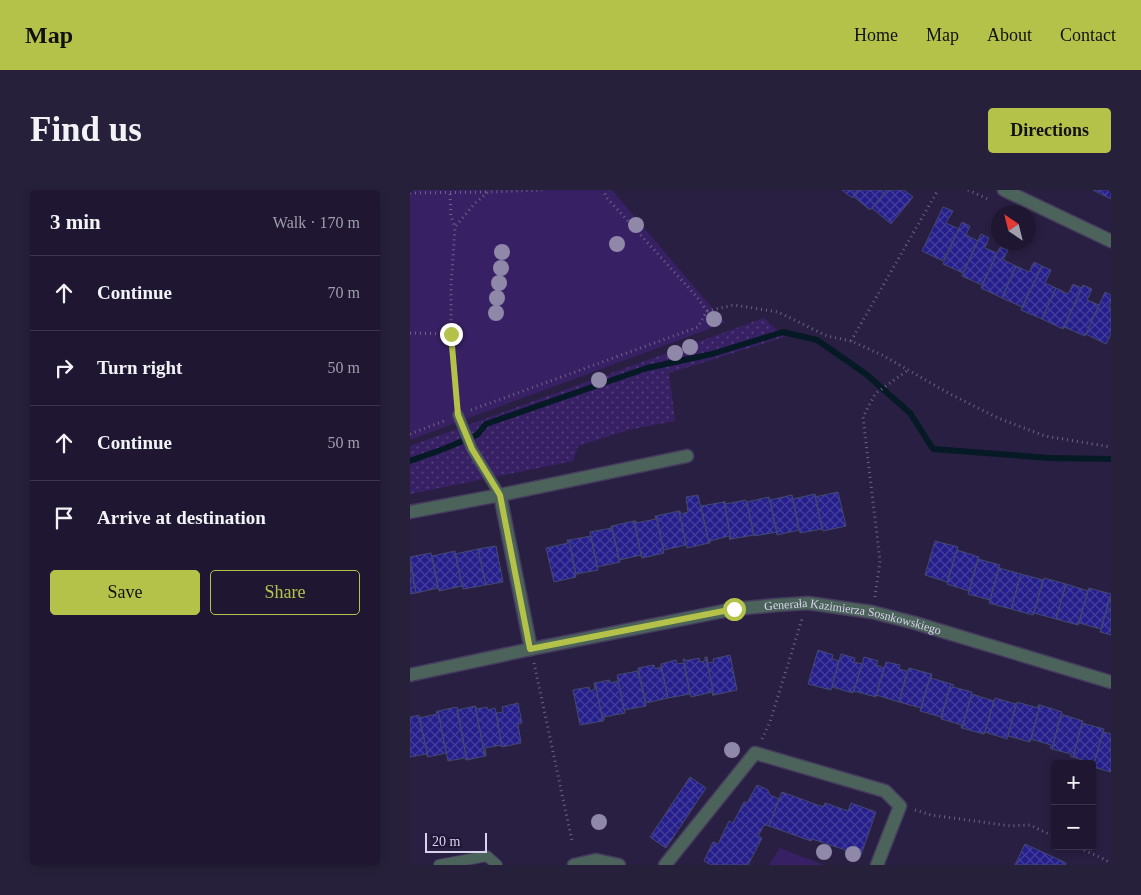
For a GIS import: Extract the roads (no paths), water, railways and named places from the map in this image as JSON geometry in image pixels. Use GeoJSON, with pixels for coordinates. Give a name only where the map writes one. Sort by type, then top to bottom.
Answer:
{"type":"FeatureCollection","features":[{"type":"Feature","properties":{"kind":"street"},"geometry":{"type":"LineString","coordinates":[[1004,190],[1111,241]]}},
{"type":"Feature","properties":{"kind":"street"},"geometry":{"type":"LineString","coordinates":[[410,512],[687,456]]}},
{"type":"Feature","properties":{"kind":"street"},"geometry":{"type":"LineString","coordinates":[[500,495],[530,649]]}},
{"type":"Feature","properties":{"kind":"street","name":"Generała Kazimierza Sosnkowskiego"},"geometry":{"type":"LineString","coordinates":[[410,675],[530,649],[734,609],[808,603],[872,612],[915,623],[1111,682]]}},
{"type":"Feature","properties":{"kind":"street"},"geometry":{"type":"LineString","coordinates":[[665,865],[755,753],[886,791],[900,806],[877,865]]}},
{"type":"Feature","properties":{"kind":"street"},"geometry":{"type":"LineString","coordinates":[[574,865],[596,860],[619,865]]}},
{"type":"Feature","properties":{"kind":"lane"},"geometry":{"type":"LineString","coordinates":[[458,415],[472,449],[500,495]]}},
{"type":"Feature","properties":{"kind":"lane"},"geometry":{"type":"LineString","coordinates":[[439,865],[486,856],[497,865]]}},
{"type":"Feature","properties":{"kind":"waterway"},"geometry":{"type":"LineString","coordinates":[[410,461],[477,435],[486,424],[647,368],[712,354],[783,332],[817,340],[866,374],[910,413],[933,449],[1050,458],[1111,459]]}}]}
